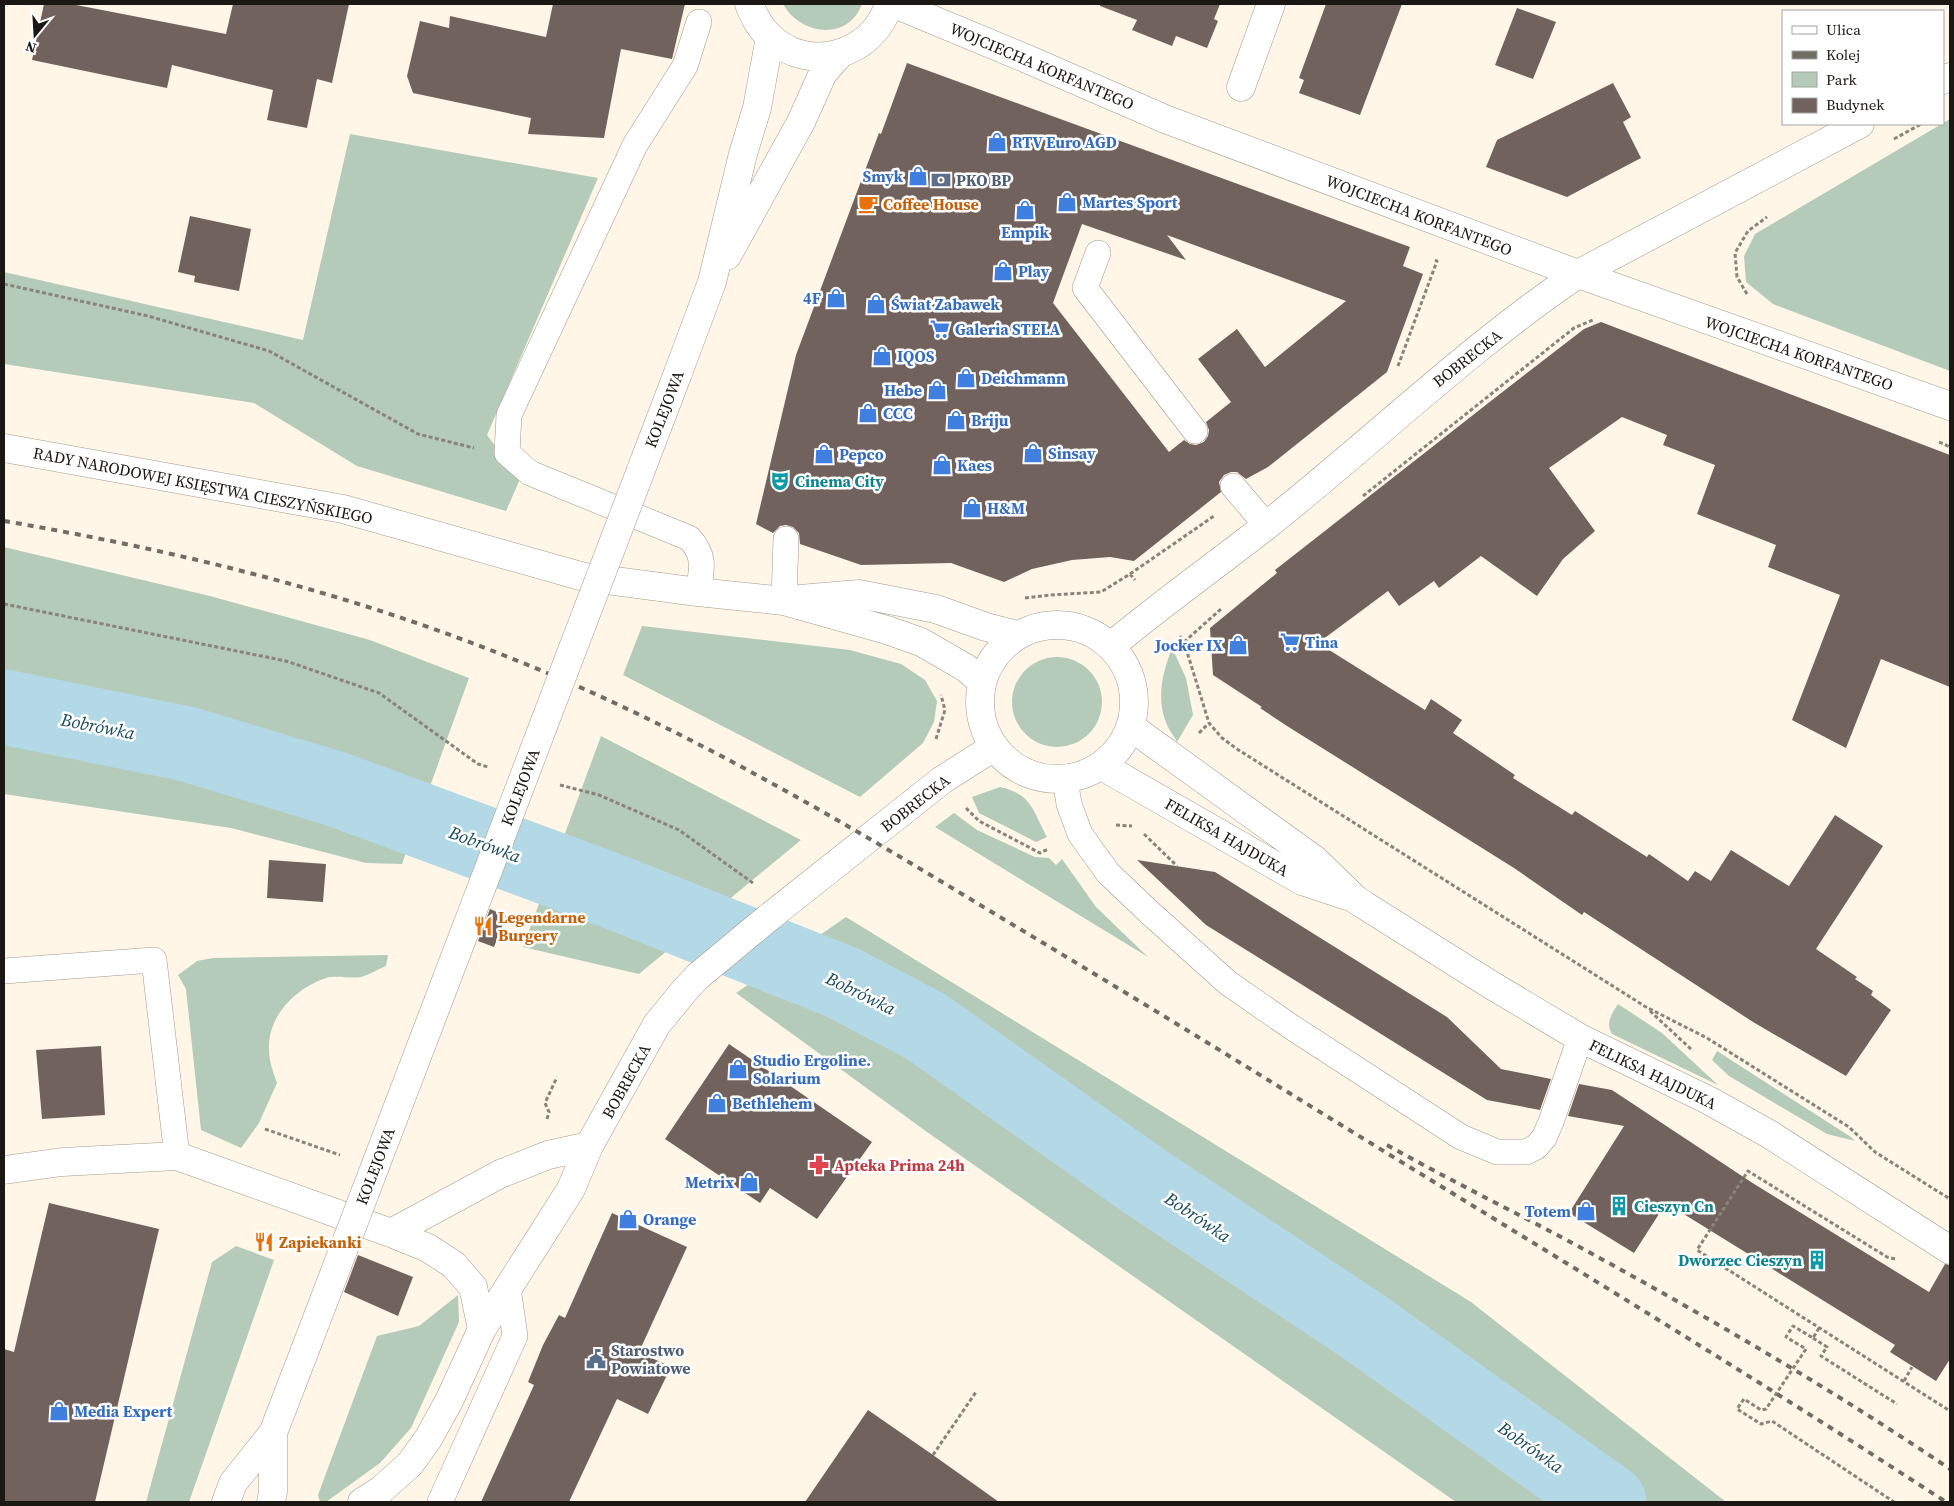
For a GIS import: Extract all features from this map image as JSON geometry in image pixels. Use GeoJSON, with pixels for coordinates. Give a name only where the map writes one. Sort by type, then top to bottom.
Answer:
{"type":"FeatureCollection","features":[{"type":"Feature","properties":{"kind":"street"},"geometry":{"type":"LineString","coordinates":[[749,4],[757,22],[770,37],[790,51],[814,57],[839,55],[858,46],[874,33],[886,16],[889,4]]}},
{"type":"Feature","properties":{"kind":"street","name":"WOJCIECHA KORFANTEGO"},"geometry":{"type":"LineString","coordinates":[[895,4],[1028,59],[1165,119],[1578,274],[1950,406]]}},
{"type":"Feature","properties":{"kind":"street"},"geometry":{"type":"LineString","coordinates":[[1241,87],[1271,4]]}},
{"type":"Feature","properties":{"kind":"street","name":"KOLEJOWA"},"geometry":{"type":"LineString","coordinates":[[226,1502],[233,1483],[273,1433],[712,282],[743,154],[757,108],[770,37]]}},
{"type":"Feature","properties":{"kind":"street","name":"KOLEJOWA"},"geometry":{"type":"LineString","coordinates":[[712,282],[801,122],[823,73],[839,55]]}},
{"type":"Feature","properties":{"kind":"street","name":"BOBRECKA"},"geometry":{"type":"LineString","coordinates":[[1111,646],[1157,607],[1266,526],[1450,371],[1578,274],[1858,125]]}},
{"type":"Feature","properties":{"kind":"street","name":"RADY NARODOWEJ KSIĘSTWA CIESZYŃSKIEGO"},"geometry":{"type":"LineString","coordinates":[[4,448],[343,509],[584,576],[698,592],[784,601],[887,630],[921,642],[966,668],[982,682]]}},
{"type":"Feature","properties":{"kind":"street","name":"RADY NARODOWEJ KSIĘSTWA CIESZYŃSKIEGO"},"geometry":{"type":"LineString","coordinates":[[784,601],[859,594],[936,609],[986,627],[1017,635]]}},
{"type":"Feature","properties":{"kind":"street"},"geometry":{"type":"LineString","coordinates":[[1058,624],[1079,628],[1098,636],[1111,646],[1126,667],[1133,686],[1134,707],[1131,726],[1120,748],[1102,766],[1085,775],[1065,779],[1045,778],[1025,773],[1008,762],[994,747],[984,727],[979,705],[982,682],[993,658],[1017,635],[1037,627],[1058,624]]}},
{"type":"Feature","properties":{"kind":"street","name":"FELIKSA HAJDUKA"},"geometry":{"type":"LineString","coordinates":[[1131,726],[1315,860],[1355,899],[1488,983],[1580,1038],[1710,1101],[1769,1134],[1950,1250]]}},
{"type":"Feature","properties":{"kind":"street","name":"BOBRECKA"},"geometry":{"type":"LineString","coordinates":[[362,1502],[381,1490],[410,1464],[428,1439],[449,1401],[482,1329],[571,1189],[589,1146],[657,1024],[685,990],[697,977],[777,911],[942,780],[994,747]]}},
{"type":"Feature","properties":{"kind":"street","name":"FELIKSA HAJDUKA"},"geometry":{"type":"LineString","coordinates":[[1102,766],[1302,881],[1355,899]]}},
{"type":"Feature","properties":{"kind":"street"},"geometry":{"type":"LineString","coordinates":[[391,1233],[500,1174],[548,1155],[589,1146]]}},
{"type":"Feature","properties":{"kind":"street"},"geometry":{"type":"LineString","coordinates":[[4,1170],[62,1162],[177,1156],[428,1248],[454,1266],[473,1287],[482,1329]]}},
{"type":"Feature","properties":{"kind":"street","name":"KOLEJOWA"},"geometry":{"type":"LineString","coordinates":[[270,1502],[274,1492],[273,1433]]}},
{"type":"Feature","properties":{"kind":"lane"},"geometry":{"type":"LineString","coordinates":[[698,592],[702,568],[699,548],[689,538],[530,473],[507,453],[509,415],[634,145],[685,66],[700,22]]}},
{"type":"Feature","properties":{"kind":"lane"},"geometry":{"type":"LineString","coordinates":[[1098,253],[1085,288],[1196,431]]}},
{"type":"Feature","properties":{"kind":"lane"},"geometry":{"type":"LineString","coordinates":[[1237,492],[1266,526]]}},
{"type":"Feature","properties":{"kind":"lane"},"geometry":{"type":"LineString","coordinates":[[784,601],[786,539]]}},
{"type":"Feature","properties":{"kind":"lane"},"geometry":{"type":"LineString","coordinates":[[1065,779],[1069,804],[1080,834],[1108,873],[1149,912],[1228,983],[1290,1026],[1461,1137],[1497,1152],[1526,1152],[1536,1147],[1544,1138],[1580,1038]]}},
{"type":"Feature","properties":{"kind":"lane"},"geometry":{"type":"LineString","coordinates":[[4,971],[154,960],[177,1156]]}},
{"type":"Feature","properties":{"kind":"lane"},"geometry":{"type":"LineString","coordinates":[[440,1502],[515,1336],[508,1288]]}},
{"type":"Feature","properties":{"kind":"path"},"geometry":{"type":"LineString","coordinates":[[1751,301],[1736,278],[1735,253],[1748,231],[1768,216]]}},
{"type":"Feature","properties":{"kind":"path"},"geometry":{"type":"LineString","coordinates":[[1397,369],[1436,261],[1429,255]]}},
{"type":"Feature","properties":{"kind":"path"},"geometry":{"type":"LineString","coordinates":[[4,284],[148,316],[269,352],[418,434],[480,449],[507,453]]}},
{"type":"Feature","properties":{"kind":"path"},"geometry":{"type":"LineString","coordinates":[[1356,501],[1574,328],[1593,319],[1602,319]]}},
{"type":"Feature","properties":{"kind":"path"},"geometry":{"type":"LineString","coordinates":[[1932,440],[1950,447]]}},
{"type":"Feature","properties":{"kind":"path"},"geometry":{"type":"LineString","coordinates":[[1024,598],[1101,592],[1130,574],[1237,492]]}},
{"type":"Feature","properties":{"kind":"path"},"geometry":{"type":"LineString","coordinates":[[1130,574],[1184,642],[1209,723],[1222,738],[1646,1007],[1707,1038],[1849,1127],[1875,1152],[1950,1199]]}},
{"type":"Feature","properties":{"kind":"path"},"geometry":{"type":"LineString","coordinates":[[4,604],[286,661],[379,692],[478,764],[496,769]]}},
{"type":"Feature","properties":{"kind":"path"},"geometry":{"type":"LineString","coordinates":[[1184,642],[1226,604]]}},
{"type":"Feature","properties":{"kind":"path"},"geometry":{"type":"LineString","coordinates":[[552,783],[599,795],[679,830],[777,911]]}},
{"type":"Feature","properties":{"kind":"path"},"geometry":{"type":"LineString","coordinates":[[1143,833],[1177,866]]}},
{"type":"Feature","properties":{"kind":"path"},"geometry":{"type":"LineString","coordinates":[[545,1125],[549,1112],[545,1103],[557,1077]]}},
{"type":"Feature","properties":{"kind":"path"},"geometry":{"type":"LineString","coordinates":[[266,1129],[347,1157]]}},
{"type":"Feature","properties":{"kind":"path"},"geometry":{"type":"LineString","coordinates":[[1904,1262],[1887,1257],[1748,1171],[1697,1250],[1950,1410]]}},
{"type":"Feature","properties":{"kind":"path"},"geometry":{"type":"LineString","coordinates":[[1894,1502],[1772,1421],[1761,1424],[1737,1408],[1744,1399],[1761,1410],[1766,1409],[1772,1401],[1806,1349],[1786,1338],[1793,1326],[1827,1347],[1822,1356],[1898,1404]]}},
{"type":"Feature","properties":{"kind":"path"},"geometry":{"type":"LineString","coordinates":[[1813,1338],[1819,1328]]}},
{"type":"Feature","properties":{"kind":"path"},"geometry":{"type":"LineString","coordinates":[[1904,1381],[1912,1367]]}},
{"type":"Feature","properties":{"kind":"path"},"geometry":{"type":"LineString","coordinates":[[933,1455],[976,1392]]}},
{"type":"Feature","properties":{"kind":"green space"},"geometry":{"type":"Polygon","coordinates":[[[783,4],[862,4],[855,16],[846,24],[835,29],[824,30],[812,28],[801,22],[783,4]]]}},
{"type":"Feature","properties":{"kind":"green space"},"geometry":{"type":"Polygon","coordinates":[[[1950,119],[1950,371],[1773,304],[1746,282],[1744,256],[1755,234],[1940,125],[1944,125],[1944,123],[1950,119]]]}},
{"type":"Feature","properties":{"kind":"green space"},"geometry":{"type":"Polygon","coordinates":[[[350,134],[598,178],[487,435],[520,479],[506,511],[357,466],[254,403],[4,364],[4,272],[303,340],[350,134]]]}},
{"type":"Feature","properties":{"kind":"green space"},"geometry":{"type":"Polygon","coordinates":[[[4,547],[210,596],[370,640],[469,678],[402,864],[366,863],[231,828],[4,794],[4,547]]]}},
{"type":"Feature","properties":{"kind":"green space"},"geometry":{"type":"Polygon","coordinates":[[[642,626],[850,650],[901,664],[925,680],[937,701],[934,722],[923,743],[860,797],[623,675],[642,626]]]}},
{"type":"Feature","properties":{"kind":"green space"},"geometry":{"type":"Polygon","coordinates":[[[1172,648],[1186,678],[1193,715],[1177,742],[1165,719],[1161,698],[1165,668],[1172,648]]]}},
{"type":"Feature","properties":{"kind":"green space"},"geometry":{"type":"Polygon","coordinates":[[[1048,657],[1066,657],[1082,664],[1095,677],[1102,693],[1102,711],[1095,727],[1082,740],[1066,747],[1048,747],[1032,740],[1019,727],[1012,711],[1012,693],[1019,677],[1032,664],[1048,657]]]}},
{"type":"Feature","properties":{"kind":"green space"},"geometry":{"type":"Polygon","coordinates":[[[601,736],[801,840],[639,974],[523,947],[601,736]]]}},
{"type":"Feature","properties":{"kind":"green space"},"geometry":{"type":"Polygon","coordinates":[[[1000,787],[1011,790],[1025,799],[1047,837],[1036,842],[979,813],[972,797],[1000,787]]]}},
{"type":"Feature","properties":{"kind":"green space"},"geometry":{"type":"Polygon","coordinates":[[[954,813],[977,830],[1035,857],[1049,858],[1056,865],[1062,859],[1096,907],[1148,957],[935,827],[954,813]]]}},
{"type":"Feature","properties":{"kind":"green space"},"geometry":{"type":"Polygon","coordinates":[[[846,917],[1471,1302],[1726,1502],[1456,1502],[927,1132],[736,993],[846,917]]]}},
{"type":"Feature","properties":{"kind":"green space"},"geometry":{"type":"Polygon","coordinates":[[[388,955],[386,966],[361,977],[326,978],[304,989],[286,1004],[273,1025],[270,1037],[270,1058],[277,1083],[259,1123],[241,1148],[201,1130],[186,989],[178,975],[197,961],[213,958],[388,955]]]}},
{"type":"Feature","properties":{"kind":"green space"},"geometry":{"type":"Polygon","coordinates":[[[1618,1004],[1662,1033],[1718,1085],[1612,1034],[1609,1022],[1618,1004]]]}},
{"type":"Feature","properties":{"kind":"green space"},"geometry":{"type":"Polygon","coordinates":[[[1717,1051],[1855,1141],[1827,1134],[1729,1076],[1712,1060],[1717,1051]]]}},
{"type":"Feature","properties":{"kind":"green space"},"geometry":{"type":"Polygon","coordinates":[[[236,1246],[274,1260],[189,1502],[146,1502],[212,1262],[236,1246]]]}},
{"type":"Feature","properties":{"kind":"green space"},"geometry":{"type":"Polygon","coordinates":[[[458,1295],[459,1322],[411,1428],[380,1463],[326,1502],[320,1502],[318,1495],[377,1336],[419,1326],[458,1295]]]}},
{"type":"Feature","properties":{"kind":"building"},"geometry":{"type":"Polygon","coordinates":[[[44,4],[71,4],[226,34],[233,4],[349,4],[332,83],[317,79],[307,128],[267,120],[273,90],[172,65],[167,88],[32,60],[44,4]]]}},
{"type":"Feature","properties":{"kind":"building"},"geometry":{"type":"Polygon","coordinates":[[[553,4],[685,4],[672,59],[621,49],[604,138],[528,134],[531,118],[413,93],[407,76],[420,21],[449,28],[450,16],[546,37],[553,4]]]}},
{"type":"Feature","properties":{"kind":"building"},"geometry":{"type":"Polygon","coordinates":[[[1100,4],[1220,4],[1214,19],[1218,21],[1207,48],[1176,36],[1172,46],[1132,30],[1137,20],[1100,6],[1100,4]]]}},
{"type":"Feature","properties":{"kind":"building"},"geometry":{"type":"Polygon","coordinates":[[[1326,4],[1402,4],[1360,115],[1299,93],[1304,80],[1299,78],[1326,4]]]}},
{"type":"Feature","properties":{"kind":"building"},"geometry":{"type":"Polygon","coordinates":[[[1517,8],[1556,22],[1533,79],[1495,65],[1517,8]]]}},
{"type":"Feature","properties":{"kind":"building","name":"Galeria STELA"},"geometry":{"type":"Polygon","coordinates":[[[907,63],[1410,247],[1403,266],[1423,274],[1387,372],[1268,467],[1246,479],[1237,472],[1224,475],[1219,482],[1221,492],[1134,561],[1110,557],[1072,560],[1032,569],[1004,582],[951,563],[861,565],[800,544],[799,533],[793,527],[780,526],[773,533],[756,524],[796,355],[879,133],[881,134],[907,63]],[[1082,224],[1053,303],[1169,452],[1184,440],[1196,445],[1204,442],[1209,430],[1206,422],[1231,402],[1198,359],[1237,329],[1265,367],[1346,301],[1167,235],[1186,260],[1082,224]]]}},
{"type":"Feature","properties":{"kind":"building"},"geometry":{"type":"Polygon","coordinates":[[[1613,83],[1631,117],[1623,122],[1641,158],[1567,197],[1486,167],[1497,140],[1613,83]]]}},
{"type":"Feature","properties":{"kind":"building"},"geometry":{"type":"Polygon","coordinates":[[[190,216],[251,229],[239,291],[194,282],[195,276],[178,272],[190,216]]]}},
{"type":"Feature","properties":{"kind":"building"},"geometry":{"type":"Polygon","coordinates":[[[1601,322],[1950,455],[1950,687],[1881,659],[1846,748],[1792,720],[1840,595],[1768,567],[1776,545],[1697,514],[1715,465],[1663,445],[1667,435],[1622,417],[1549,468],[1595,531],[1563,559],[1537,596],[1481,556],[1439,588],[1434,581],[1399,606],[1388,591],[1318,643],[1425,710],[1431,699],[1462,720],[1453,733],[1515,775],[1513,778],[1572,815],[1575,811],[1647,857],[1649,854],[1688,881],[1695,871],[1711,881],[1731,850],[1789,886],[1835,815],[1883,846],[1816,949],[1857,977],[1855,979],[1873,991],[1871,995],[1891,1010],[1846,1076],[1753,1022],[1584,912],[1582,915],[1514,868],[1287,726],[1213,675],[1210,628],[1277,573],[1275,570],[1496,397],[1584,329],[1601,322]]]}},
{"type":"Feature","properties":{"kind":"building"},"geometry":{"type":"Polygon","coordinates":[[[269,860],[326,864],[323,902],[267,898],[269,860]]]}},
{"type":"Feature","properties":{"kind":"building"},"geometry":{"type":"Polygon","coordinates":[[[1137,860],[1215,872],[1447,1017],[1501,1069],[1551,1079],[1540,1110],[1487,1100],[1206,925],[1137,860]]]}},
{"type":"Feature","properties":{"kind":"building"},"geometry":{"type":"Polygon","coordinates":[[[490,909],[506,916],[494,947],[478,941],[490,909]]]}},
{"type":"Feature","properties":{"kind":"building"},"geometry":{"type":"Polygon","coordinates":[[[729,1044],[872,1142],[817,1219],[770,1188],[760,1203],[665,1139],[729,1044]]]}},
{"type":"Feature","properties":{"kind":"building"},"geometry":{"type":"Polygon","coordinates":[[[101,1046],[105,1115],[42,1119],[36,1050],[101,1046]]]}},
{"type":"Feature","properties":{"kind":"building"},"geometry":{"type":"Polygon","coordinates":[[[1579,1084],[1612,1090],[1751,1182],[1929,1292],[1945,1264],[1950,1265],[1950,1359],[1936,1381],[1890,1352],[1895,1345],[1666,1203],[1634,1253],[1569,1213],[1624,1126],[1568,1116],[1579,1084]]]}},
{"type":"Feature","properties":{"kind":"building"},"geometry":{"type":"Polygon","coordinates":[[[49,1203],[159,1229],[95,1502],[4,1502],[4,1349],[14,1352],[49,1203]]]}},
{"type":"Feature","properties":{"kind":"building","name":"Starostwo Powiatowe"},"geometry":{"type":"Polygon","coordinates":[[[612,1213],[687,1247],[639,1352],[671,1367],[648,1414],[617,1399],[569,1502],[481,1502],[534,1385],[528,1382],[543,1345],[559,1315],[565,1318],[612,1213]]]}},
{"type":"Feature","properties":{"kind":"building"},"geometry":{"type":"Polygon","coordinates":[[[358,1255],[413,1277],[398,1316],[344,1292],[358,1255]]]}},
{"type":"Feature","properties":{"kind":"building"},"geometry":{"type":"Polygon","coordinates":[[[868,1410],[933,1455],[999,1502],[805,1502],[868,1410]]]}},
{"type":"Feature","properties":{"kind":"waterway","name":"Bobrówka"},"geometry":{"type":"LineString","coordinates":[[4,707],[187,744],[336,789],[620,894],[841,982],[925,1026],[1144,1181],[1364,1327],[1609,1502]]}},
{"type":"Feature","properties":{"kind":"railway"},"geometry":{"type":"LineString","coordinates":[[4,521],[68,532],[194,559],[319,592],[381,611],[442,632],[567,681],[691,740],[872,840],[1132,997],[1695,1343],[1946,1502]]}},
{"type":"Feature","properties":{"kind":"railway"},"geometry":{"type":"LineString","coordinates":[[1387,1145],[1587,1251],[1680,1303],[1816,1383],[1950,1469]]}},
{"type":"Feature","properties":{"kind":"place","name":"RTV Euro AGD"},"geometry":{"type":"Point","coordinates":[997,142]}},
{"type":"Feature","properties":{"kind":"place","name":"Smyk"},"geometry":{"type":"Point","coordinates":[918,176]}},
{"type":"Feature","properties":{"kind":"place","name":"PKO BP"},"geometry":{"type":"Point","coordinates":[941,180]}},
{"type":"Feature","properties":{"kind":"place","name":"Martes Sport"},"geometry":{"type":"Point","coordinates":[1067,202]}},
{"type":"Feature","properties":{"kind":"place","name":"Coffee House"},"geometry":{"type":"Point","coordinates":[868,204]}},
{"type":"Feature","properties":{"kind":"place","name":"Empik"},"geometry":{"type":"Point","coordinates":[1025,210]}},
{"type":"Feature","properties":{"kind":"place","name":"Play"},"geometry":{"type":"Point","coordinates":[1003,271]}},
{"type":"Feature","properties":{"kind":"place","name":"4F"},"geometry":{"type":"Point","coordinates":[836,298]}},
{"type":"Feature","properties":{"kind":"place","name":"Świat Zabawek"},"geometry":{"type":"Point","coordinates":[876,304]}},
{"type":"Feature","properties":{"kind":"place","name":"Galeria STELA"},"geometry":{"type":"Point","coordinates":[940,329]}},
{"type":"Feature","properties":{"kind":"place","name":"IQOS"},"geometry":{"type":"Point","coordinates":[882,356]}},
{"type":"Feature","properties":{"kind":"place","name":"Deichmann"},"geometry":{"type":"Point","coordinates":[966,378]}},
{"type":"Feature","properties":{"kind":"place","name":"Hebe"},"geometry":{"type":"Point","coordinates":[937,390]}},
{"type":"Feature","properties":{"kind":"place","name":"CCC"},"geometry":{"type":"Point","coordinates":[868,413]}},
{"type":"Feature","properties":{"kind":"place","name":"Briju"},"geometry":{"type":"Point","coordinates":[956,420]}},
{"type":"Feature","properties":{"kind":"place","name":"Sinsay"},"geometry":{"type":"Point","coordinates":[1033,453]}},
{"type":"Feature","properties":{"kind":"place","name":"Pepco"},"geometry":{"type":"Point","coordinates":[824,454]}},
{"type":"Feature","properties":{"kind":"place","name":"Kaes"},"geometry":{"type":"Point","coordinates":[942,465]}},
{"type":"Feature","properties":{"kind":"place","name":"Cinema City"},"geometry":{"type":"Point","coordinates":[780,481]}},
{"type":"Feature","properties":{"kind":"place","name":"H&M"},"geometry":{"type":"Point","coordinates":[972,508]}},
{"type":"Feature","properties":{"kind":"place","name":"Tina"},"geometry":{"type":"Point","coordinates":[1290,642]}},
{"type":"Feature","properties":{"kind":"place","name":"Jocker IX"},"geometry":{"type":"Point","coordinates":[1238,645]}},
{"type":"Feature","properties":{"kind":"place","name":"Legendarne Burgery"},"geometry":{"type":"Point","coordinates":[483,926]}},
{"type":"Feature","properties":{"kind":"place","name":"Studio Ergoline. Solarium"},"geometry":{"type":"Point","coordinates":[738,1069]}},
{"type":"Feature","properties":{"kind":"place","name":"Bethlehem"},"geometry":{"type":"Point","coordinates":[717,1103]}},
{"type":"Feature","properties":{"kind":"place","name":"Apteka Prima 24h"},"geometry":{"type":"Point","coordinates":[819,1165]}},
{"type":"Feature","properties":{"kind":"place","name":"Metrix"},"geometry":{"type":"Point","coordinates":[749,1182]}},
{"type":"Feature","properties":{"kind":"place","name":"Cieszyn Cn"},"geometry":{"type":"Point","coordinates":[1619,1206]}},
{"type":"Feature","properties":{"kind":"place","name":"Totem"},"geometry":{"type":"Point","coordinates":[1586,1211]}},
{"type":"Feature","properties":{"kind":"place","name":"Orange"},"geometry":{"type":"Point","coordinates":[628,1219]}},
{"type":"Feature","properties":{"kind":"place","name":"Zapiekanki"},"geometry":{"type":"Point","coordinates":[264,1242]}},
{"type":"Feature","properties":{"kind":"place","name":"Dworzec Cieszyn"},"geometry":{"type":"Point","coordinates":[1817,1260]}},
{"type":"Feature","properties":{"kind":"place","name":"Starostwo Powiatowe"},"geometry":{"type":"Point","coordinates":[596,1359]}},
{"type":"Feature","properties":{"kind":"place","name":"Media Expert"},"geometry":{"type":"Point","coordinates":[59,1411]}}]}
